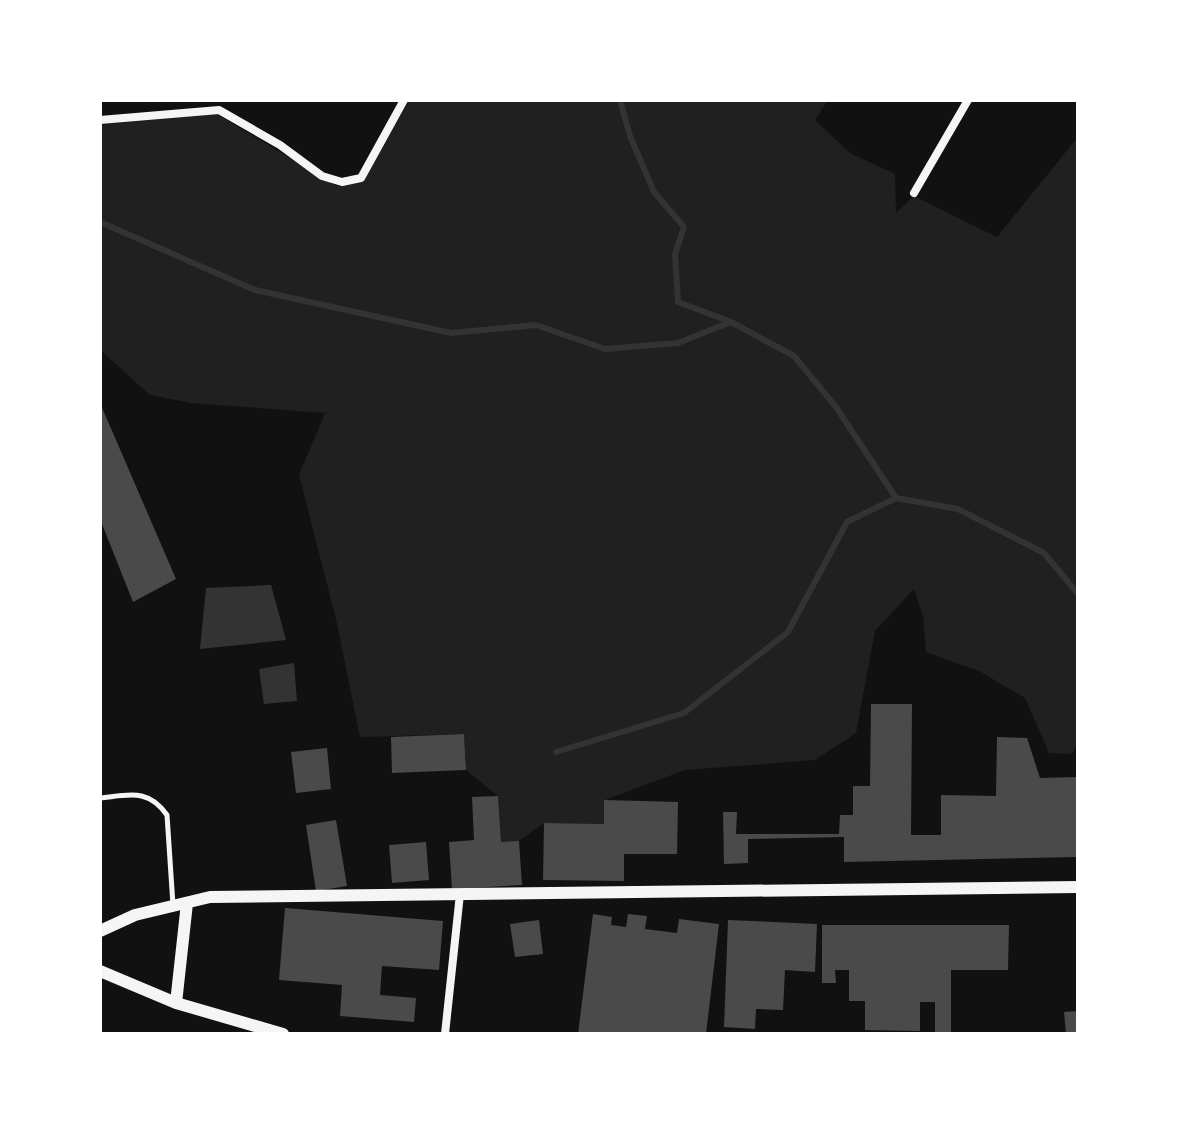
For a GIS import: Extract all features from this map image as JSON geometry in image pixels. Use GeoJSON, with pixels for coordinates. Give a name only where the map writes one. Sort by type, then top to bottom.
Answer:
{"type":"FeatureCollection","features":[{"type":"Feature","properties":{"kind":"main road"},"geometry":{"type":"LineString","coordinates":[[100,931],[135,915],[210,897],[1078,887]]}},
{"type":"Feature","properties":{"kind":"main road"},"geometry":{"type":"LineString","coordinates":[[176,1003],[187,903]]}},
{"type":"Feature","properties":{"kind":"main road"},"geometry":{"type":"LineString","coordinates":[[100,971],[176,1003],[283,1034]]}},
{"type":"Feature","properties":{"kind":"street"},"geometry":{"type":"LineString","coordinates":[[100,120],[219,110],[280,145],[322,176],[342,182],[361,178],[404,100]]}},
{"type":"Feature","properties":{"kind":"street"},"geometry":{"type":"LineString","coordinates":[[914,193],[968,100]]}},
{"type":"Feature","properties":{"kind":"street"},"geometry":{"type":"LineString","coordinates":[[445,1034],[460,894]]}},
{"type":"Feature","properties":{"kind":"lane"},"geometry":{"type":"LineString","coordinates":[[100,798],[140,794],[158,803],[167,815],[173,906]]}},
{"type":"Feature","properties":{"kind":"shaded area"},"geometry":{"type":"Polygon","coordinates":[[[410,100],[828,100],[815,120],[850,153],[895,174],[896,213],[914,196],[997,237],[1078,137],[1078,742],[1072,754],[1049,753],[1025,698],[979,671],[926,652],[923,616],[914,589],[875,631],[856,733],[815,760],[685,770],[605,800],[604,824],[544,823],[519,841],[501,842],[498,796],[466,770],[464,734],[360,737],[336,619],[299,475],[325,413],[191,403],[150,395],[100,350],[100,125],[215,113],[336,186],[361,183],[410,100]]]}},
{"type":"Feature","properties":{"kind":"shaded area"},"geometry":{"type":"Polygon","coordinates":[[[271,585],[286,640],[200,649],[206,588],[271,585]]]}},
{"type":"Feature","properties":{"kind":"shaded area"},"geometry":{"type":"Polygon","coordinates":[[[294,663],[297,701],[264,704],[259,669],[294,663]]]}},
{"type":"Feature","properties":{"kind":"building"},"geometry":{"type":"Polygon","coordinates":[[[100,403],[176,579],[133,602],[100,519],[100,403]]]}},
{"type":"Feature","properties":{"kind":"building"},"geometry":{"type":"Polygon","coordinates":[[[871,704],[912,704],[911,835],[941,835],[941,795],[996,796],[997,737],[1027,738],[1040,778],[1078,777],[1078,857],[844,862],[844,837],[748,839],[748,863],[724,864],[723,812],[737,812],[736,834],[839,834],[840,815],[853,815],[853,786],[870,786],[871,704]]]}},
{"type":"Feature","properties":{"kind":"building"},"geometry":{"type":"Polygon","coordinates":[[[464,734],[466,770],[392,773],[391,737],[464,734]]]}},
{"type":"Feature","properties":{"kind":"building"},"geometry":{"type":"Polygon","coordinates":[[[327,748],[331,789],[296,793],[291,752],[327,748]]]}},
{"type":"Feature","properties":{"kind":"building"},"geometry":{"type":"Polygon","coordinates":[[[498,796],[501,842],[519,841],[522,885],[452,889],[449,842],[474,840],[472,797],[498,796]]]}},
{"type":"Feature","properties":{"kind":"building"},"geometry":{"type":"Polygon","coordinates":[[[604,800],[678,802],[677,854],[624,854],[624,881],[543,880],[544,823],[604,824],[604,800]]]}},
{"type":"Feature","properties":{"kind":"building"},"geometry":{"type":"Polygon","coordinates":[[[336,820],[347,886],[316,891],[306,825],[336,820]]]}},
{"type":"Feature","properties":{"kind":"building"},"geometry":{"type":"Polygon","coordinates":[[[426,842],[429,880],[392,883],[389,845],[426,842]]]}},
{"type":"Feature","properties":{"kind":"building"},"geometry":{"type":"Polygon","coordinates":[[[285,908],[443,921],[439,970],[382,966],[380,995],[416,998],[414,1022],[340,1016],[342,985],[279,980],[285,908]]]}},
{"type":"Feature","properties":{"kind":"building"},"geometry":{"type":"Polygon","coordinates":[[[593,914],[612,917],[611,925],[626,927],[628,914],[647,916],[645,929],[677,933],[679,919],[719,924],[706,1034],[578,1034],[593,914]]]}},
{"type":"Feature","properties":{"kind":"building"},"geometry":{"type":"Polygon","coordinates":[[[539,920],[543,954],[515,957],[510,924],[539,920]]]}},
{"type":"Feature","properties":{"kind":"building"},"geometry":{"type":"Polygon","coordinates":[[[728,920],[817,924],[815,972],[785,970],[783,1010],[756,1009],[755,1029],[724,1027],[728,920]]]}},
{"type":"Feature","properties":{"kind":"building"},"geometry":{"type":"Polygon","coordinates":[[[822,925],[1009,925],[1008,970],[951,970],[951,1032],[935,1032],[935,1002],[920,1002],[920,1031],[865,1030],[865,1001],[849,1001],[849,970],[835,970],[836,983],[822,983],[822,925]]]}},
{"type":"Feature","properties":{"kind":"building"},"geometry":{"type":"Polygon","coordinates":[[[1078,1011],[1078,1034],[1066,1034],[1064,1012],[1078,1011]]]}},
{"type":"Feature","properties":{"kind":"waterway"},"geometry":{"type":"LineString","coordinates":[[620,100],[630,136],[654,192],[684,227],[675,254],[678,302],[731,322],[794,356],[836,407],[896,498],[958,509],[1044,553],[1078,594]]}},
{"type":"Feature","properties":{"kind":"waterway"},"geometry":{"type":"LineString","coordinates":[[100,222],[255,290],[451,333],[536,325],[605,349],[678,343],[731,322]]}},
{"type":"Feature","properties":{"kind":"waterway"},"geometry":{"type":"LineString","coordinates":[[556,752],[684,713],[788,632],[847,522],[896,498]]}}]}
